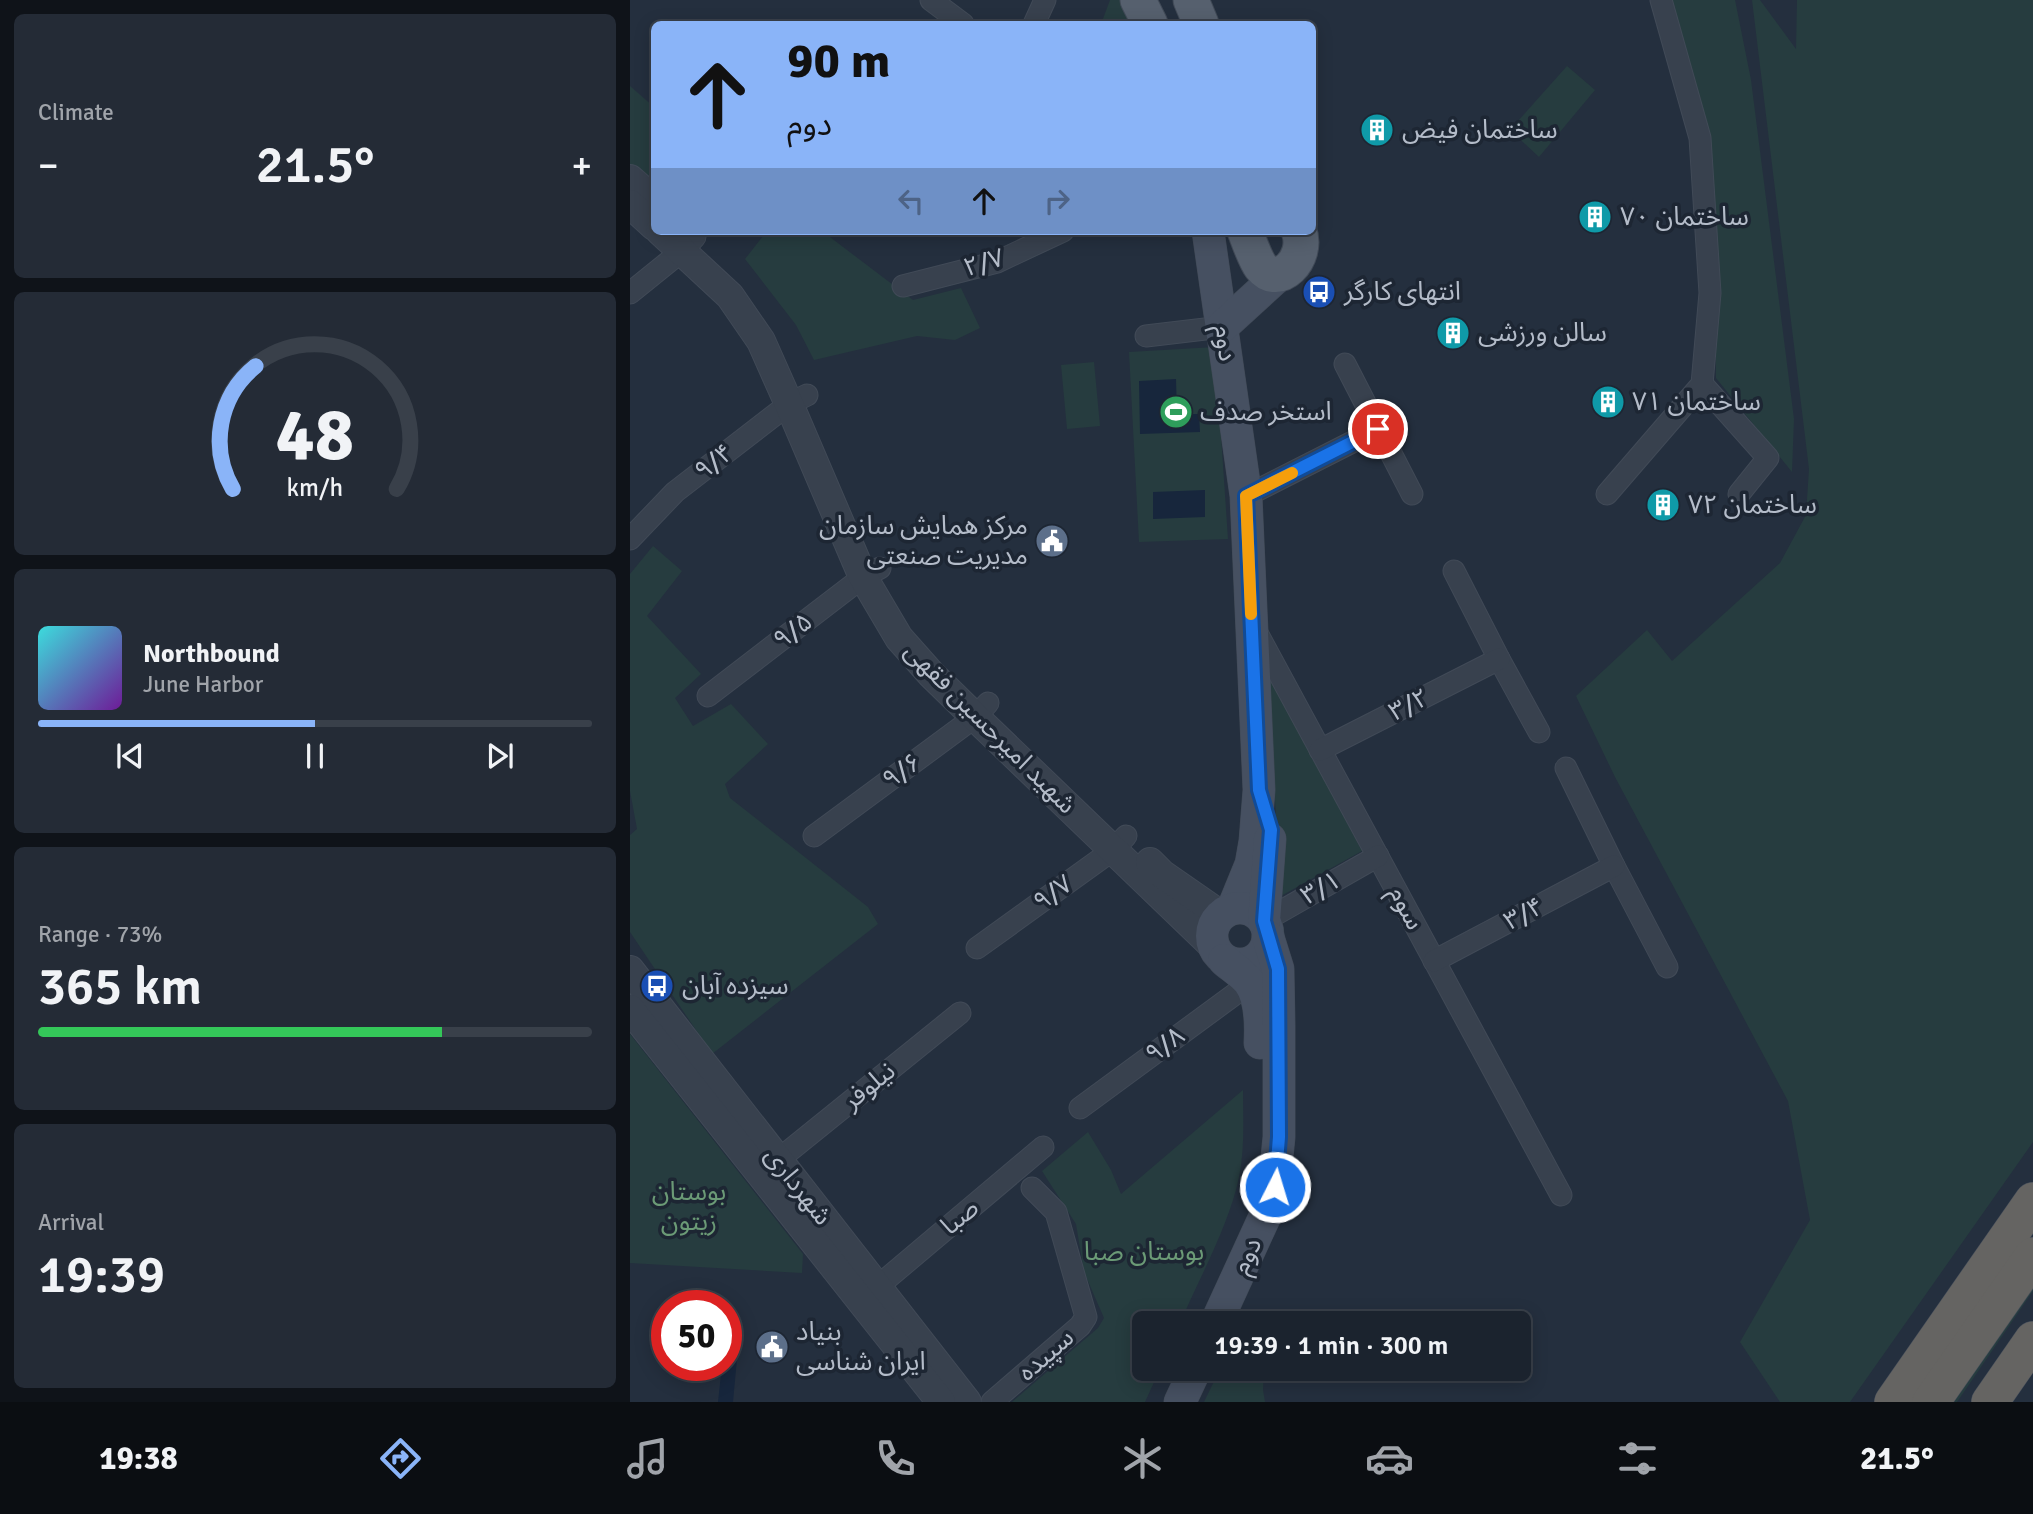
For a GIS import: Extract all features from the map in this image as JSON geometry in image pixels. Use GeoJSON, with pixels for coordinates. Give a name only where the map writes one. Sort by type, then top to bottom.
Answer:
{"type":"FeatureCollection","features":[{"type":"Feature","properties":{"kind":"highway"},"geometry":{"type":"LineString","coordinates":[[1893,1402],[2033,1202]]}},
{"type":"Feature","properties":{"kind":"highway"},"geometry":{"type":"LineString","coordinates":[[1931,1402],[2033,1255]]}},
{"type":"Feature","properties":{"kind":"highway"},"geometry":{"type":"LineString","coordinates":[[1990,1402],[2033,1340]]}},
{"type":"Feature","properties":{"kind":"main road"},"geometry":{"type":"LineString","coordinates":[[1139,0],[1149,21]]}},
{"type":"Feature","properties":{"kind":"main road","name":"دوم"},"geometry":{"type":"LineString","coordinates":[[1209,235],[1246,496],[1259,790],[1251,864],[1227,912]]}},
{"type":"Feature","properties":{"kind":"main road"},"geometry":{"type":"LineString","coordinates":[[1222,327],[1260,254],[1296,262],[1301,253],[1300,235]]}},
{"type":"Feature","properties":{"kind":"main road","name":"دوم"},"geometry":{"type":"LineString","coordinates":[[1222,1311],[1266,1214],[1275,1187],[1279,1137],[1278,969],[1266,929],[1271,830],[1259,790]]}},
{"type":"Feature","properties":{"kind":"main road"},"geometry":{"type":"LineString","coordinates":[[1218,953],[1241,965],[1257,959],[1263,952],[1266,929],[1254,911],[1240,908],[1227,912],[1212,929],[1218,953],[1250,982]]}},
{"type":"Feature","properties":{"kind":"main road","name":"دوم"},"geometry":{"type":"LineString","coordinates":[[1201,1311],[1249,1204],[1256,1180],[1261,1022],[1250,982]]}},
{"type":"Feature","properties":{"kind":"main road"},"geometry":{"type":"LineString","coordinates":[[1161,1402],[1170,1381]]}},
{"type":"Feature","properties":{"kind":"main road"},"geometry":{"type":"LineString","coordinates":[[1180,1402],[1190,1381]]}},
{"type":"Feature","properties":{"kind":"street"},"geometry":{"type":"LineString","coordinates":[[931,0],[959,21]]}},
{"type":"Feature","properties":{"kind":"street"},"geometry":{"type":"LineString","coordinates":[[1035,21],[1045,0]]}},
{"type":"Feature","properties":{"kind":"street"},"geometry":{"type":"LineString","coordinates":[[1607,494],[1702,384],[1710,293],[1700,138],[1661,0]]}},
{"type":"Feature","properties":{"kind":"street"},"geometry":{"type":"LineString","coordinates":[[630,179],[651,198]]}},
{"type":"Feature","properties":{"kind":"street"},"geometry":{"type":"LineString","coordinates":[[630,204],[651,223]]}},
{"type":"Feature","properties":{"kind":"street","name":"۲/۷"},"geometry":{"type":"LineString","coordinates":[[903,286],[997,262],[1054,235]]}},
{"type":"Feature","properties":{"kind":"street"},"geometry":{"type":"LineString","coordinates":[[630,293],[689,240]]}},
{"type":"Feature","properties":{"kind":"street","name":"شهید امیرحسین فقهی"},"geometry":{"type":"LineString","coordinates":[[689,240],[744,283],[778,331],[798,400],[872,573],[945,661],[981,710],[1119,843],[1218,953]]}},
{"type":"Feature","properties":{"kind":"street"},"geometry":{"type":"LineString","coordinates":[[1146,336],[1222,327]]}},
{"type":"Feature","properties":{"kind":"street"},"geometry":{"type":"LineString","coordinates":[[1345,364],[1412,494]]}},
{"type":"Feature","properties":{"kind":"street"},"geometry":{"type":"LineString","coordinates":[[1702,384],[1768,458],[1739,494]]}},
{"type":"Feature","properties":{"kind":"street","name":"۹/۴"},"geometry":{"type":"LineString","coordinates":[[630,539],[675,492],[798,400]]}},
{"type":"Feature","properties":{"kind":"street"},"geometry":{"type":"LineString","coordinates":[[1246,496],[1378,429]]}},
{"type":"Feature","properties":{"kind":"street"},"geometry":{"type":"LineString","coordinates":[[1454,571],[1539,732]]}},
{"type":"Feature","properties":{"kind":"street","name":"۹/۵"},"geometry":{"type":"LineString","coordinates":[[708,696],[872,573]]}},
{"type":"Feature","properties":{"kind":"street","name":"سوم"},"geometry":{"type":"LineString","coordinates":[[1251,622],[1561,1195]]}},
{"type":"Feature","properties":{"kind":"street","name":"۳/۲"},"geometry":{"type":"LineString","coordinates":[[1320,750],[1499,659]]}},
{"type":"Feature","properties":{"kind":"street","name":"۹/۶"},"geometry":{"type":"LineString","coordinates":[[814,836],[981,710]]}},
{"type":"Feature","properties":{"kind":"street"},"geometry":{"type":"LineString","coordinates":[[1566,768],[1667,967]]}},
{"type":"Feature","properties":{"kind":"street","name":"شهید امیرحسین فقهی"},"geometry":{"type":"LineString","coordinates":[[1119,843],[1162,874],[1227,912]]}},
{"type":"Feature","properties":{"kind":"street","name":"۹/۷"},"geometry":{"type":"LineString","coordinates":[[977,948],[1119,843]]}},
{"type":"Feature","properties":{"kind":"street","name":"۳/۱"},"geometry":{"type":"LineString","coordinates":[[1266,929],[1378,856]]}},
{"type":"Feature","properties":{"kind":"street","name":"۳/۴"},"geometry":{"type":"LineString","coordinates":[[1434,961],[1614,866]]}},
{"type":"Feature","properties":{"kind":"street","name":"شهرداری"},"geometry":{"type":"LineString","coordinates":[[630,970],[770,1167],[869,1293],[967,1402]]}},
{"type":"Feature","properties":{"kind":"street","name":"۹/۸"},"geometry":{"type":"LineString","coordinates":[[1080,1108],[1250,982]]}},
{"type":"Feature","properties":{"kind":"street","name":"شهرداری"},"geometry":{"type":"LineString","coordinates":[[630,1009],[770,1167]]}},
{"type":"Feature","properties":{"kind":"street","name":"نیلوفر"},"geometry":{"type":"LineString","coordinates":[[770,1167],[960,1013]]}},
{"type":"Feature","properties":{"kind":"street","name":"صبا"},"geometry":{"type":"LineString","coordinates":[[869,1293],[1043,1147]]}},
{"type":"Feature","properties":{"kind":"street","name":"سپیده"},"geometry":{"type":"LineString","coordinates":[[992,1402],[1080,1326],[1086,1317],[1056,1212],[1032,1188]]}},
{"type":"Feature","properties":{"kind":"street","name":"شهرداری"},"geometry":{"type":"LineString","coordinates":[[869,1293],[941,1402]]}},
{"type":"Feature","properties":{"kind":"green space"},"geometry":{"type":"Polygon","coordinates":[[[1110,0],[1129,0],[1137,21],[1102,21],[1110,0]]]}},
{"type":"Feature","properties":{"kind":"green space"},"geometry":{"type":"Polygon","coordinates":[[[1667,0],[1735,0],[1751,80],[1794,419],[1792,472],[1716,378],[1713,176],[1695,90],[1667,0]]]}},
{"type":"Feature","properties":{"kind":"green space"},"geometry":{"type":"Polygon","coordinates":[[[1752,0],[1760,0],[1796,49],[1797,0],[2033,0],[2033,1142],[1850,1402],[1780,1402],[1740,1342],[1810,1220],[1788,1101],[1615,777],[1576,696],[1647,630],[1672,661],[1780,563],[1806,515],[1809,469],[1752,0]]]}},
{"type":"Feature","properties":{"kind":"green space"},"geometry":{"type":"Polygon","coordinates":[[[1567,66],[1595,90],[1539,157],[1510,130],[1567,66]]]}},
{"type":"Feature","properties":{"kind":"green space"},"geometry":{"type":"Polygon","coordinates":[[[630,86],[651,104],[651,184],[630,168],[630,86]]]}},
{"type":"Feature","properties":{"kind":"green space"},"geometry":{"type":"Polygon","coordinates":[[[764,235],[827,235],[913,300],[961,288],[980,328],[955,340],[917,336],[814,360],[796,325],[745,259],[764,235]]]}},
{"type":"Feature","properties":{"kind":"green space","name":"استخر صدف"},"geometry":{"type":"Polygon","coordinates":[[[1215,347],[1228,539],[1139,542],[1129,352],[1215,347]]]}},
{"type":"Feature","properties":{"kind":"green space"},"geometry":{"type":"Polygon","coordinates":[[[1094,362],[1100,426],[1067,429],[1061,365],[1094,362]]]}},
{"type":"Feature","properties":{"kind":"green space"},"geometry":{"type":"Polygon","coordinates":[[[653,546],[682,571],[647,616],[701,674],[675,698],[693,726],[731,704],[768,744],[725,784],[730,798],[868,907],[878,924],[712,1054],[630,932],[630,835],[637,829],[630,791],[630,574],[653,546]]]}},
{"type":"Feature","properties":{"kind":"green space"},"geometry":{"type":"Polygon","coordinates":[[[1267,672],[1362,851],[1281,896],[1267,672]]]}},
{"type":"Feature","properties":{"kind":"green space","name":"بوستان زیتون"},"geometry":{"type":"Polygon","coordinates":[[[630,1034],[803,1254],[802,1273],[630,1263],[630,1034]]]}},
{"type":"Feature","properties":{"kind":"green space","name":"بوستان صبا"},"geometry":{"type":"Polygon","coordinates":[[[1243,1090],[1241,1166],[1235,1195],[1185,1311],[1132,1311],[1132,1381],[1155,1381],[1145,1402],[1012,1402],[1098,1328],[1104,1318],[1084,1272],[1076,1224],[1042,1171],[1088,1132],[1111,1170],[1121,1194],[1243,1090]]]}},
{"type":"Feature","properties":{"kind":"green space"},"geometry":{"type":"Polygon","coordinates":[[[2033,1273],[2033,1291],[1957,1402],[1943,1402],[2033,1273]]]}},
{"type":"Feature","properties":{"kind":"green space"},"geometry":{"type":"Polygon","coordinates":[[[1214,1381],[1263,1381],[1265,1402],[1204,1402],[1214,1381]]]}},
{"type":"Feature","properties":{"kind":"water"},"geometry":{"type":"Polygon","coordinates":[[[1176,379],[1177,414],[1199,414],[1200,432],[1140,434],[1139,381],[1176,379]]]}},
{"type":"Feature","properties":{"kind":"water"},"geometry":{"type":"Polygon","coordinates":[[[1205,490],[1205,517],[1153,519],[1153,492],[1205,490]]]}},
{"type":"Feature","properties":{"kind":"water"},"geometry":{"type":"Polygon","coordinates":[[[720,1381],[735,1381],[733,1402],[718,1402],[720,1381]]]}},
{"type":"Feature","properties":{"kind":"slow traffic"},"geometry":{"type":"LineString","coordinates":[[1251,614],[1246,496],[1292,473]]}},
{"type":"Feature","properties":{"kind":"place","name":"ساختمان فیض"},"geometry":{"type":"Point","coordinates":[1377,130]}},
{"type":"Feature","properties":{"kind":"place","name":"ساختمان ۷۰"},"geometry":{"type":"Point","coordinates":[1595,217]}},
{"type":"Feature","properties":{"kind":"place","name":"انتهای کارگر"},"geometry":{"type":"Point","coordinates":[1319,292]}},
{"type":"Feature","properties":{"kind":"place","name":"سالن ورزشی"},"geometry":{"type":"Point","coordinates":[1453,333]}},
{"type":"Feature","properties":{"kind":"place","name":"ساختمان ۷۱"},"geometry":{"type":"Point","coordinates":[1608,402]}},
{"type":"Feature","properties":{"kind":"place","name":"استخر صدف"},"geometry":{"type":"Point","coordinates":[1176,412]}},
{"type":"Feature","properties":{"kind":"place","name":"ساختمان ۷۲"},"geometry":{"type":"Point","coordinates":[1663,505]}},
{"type":"Feature","properties":{"kind":"place","name":"مرکز همایش سازمان مدیریت صنعتی"},"geometry":{"type":"Point","coordinates":[1052,541]}},
{"type":"Feature","properties":{"kind":"place","name":"سیزده آبان"},"geometry":{"type":"Point","coordinates":[657,986]}},
{"type":"Feature","properties":{"kind":"place","name":"بنیاد ایران شناسی"},"geometry":{"type":"Point","coordinates":[772,1347]}},
{"type":"Feature","properties":{"kind":"route"},"geometry":{"type":"LineString","coordinates":[[1275,1187],[1279,1137],[1278,969],[1264,921],[1271,830],[1259,790],[1246,496],[1378,429]]}}]}
